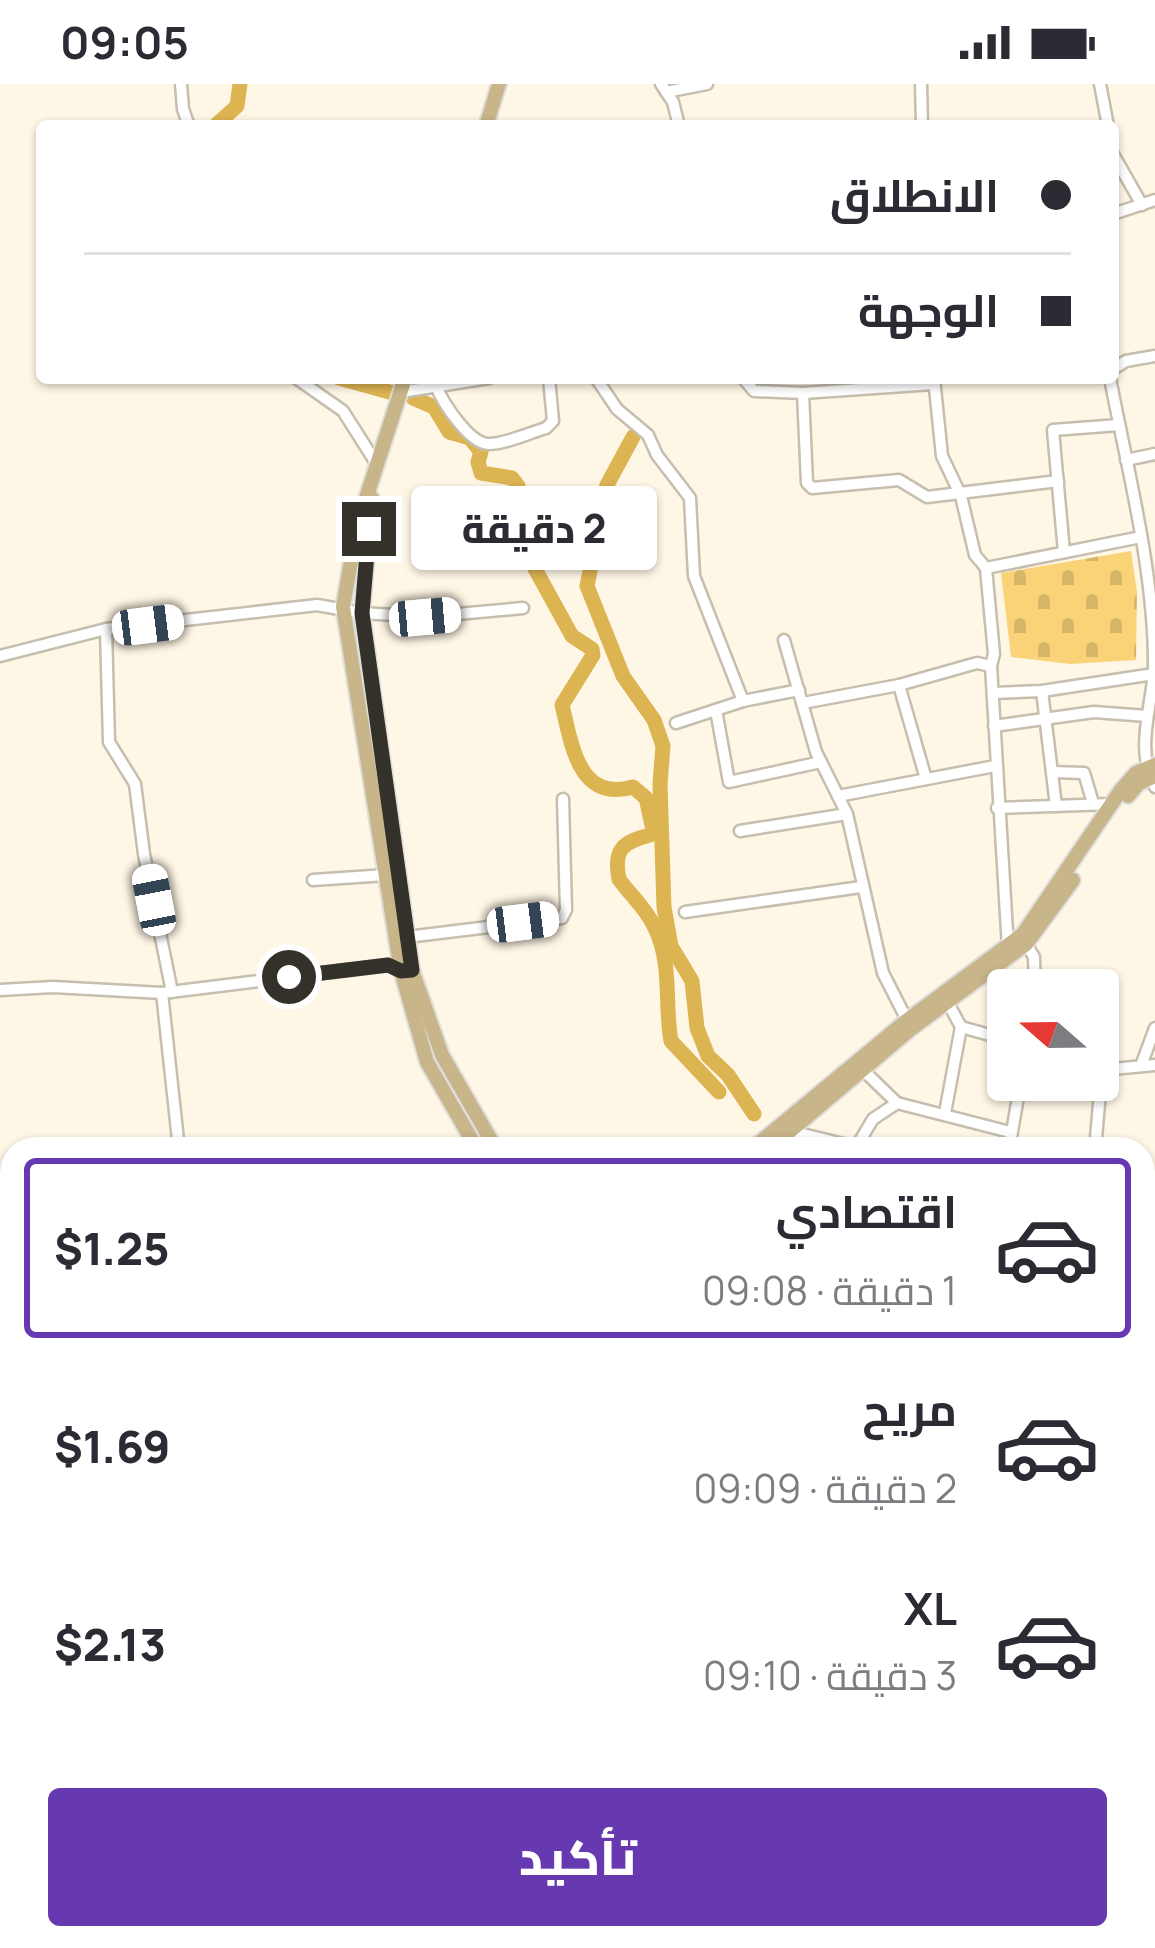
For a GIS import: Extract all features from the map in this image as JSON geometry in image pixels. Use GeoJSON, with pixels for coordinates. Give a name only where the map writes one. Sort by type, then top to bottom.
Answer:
{"type":"FeatureCollection","features":[{"type":"Feature","properties":{"kind":"main road"},"geometry":{"type":"LineString","coordinates":[[488,120],[499,84]]}},
{"type":"Feature","properties":{"kind":"main road"},"geometry":{"type":"LineString","coordinates":[[403,385],[357,526],[343,607],[386,875],[427,1062],[470,1137]]}},
{"type":"Feature","properties":{"kind":"main road"},"geometry":{"type":"LineString","coordinates":[[376,464],[362,613],[403,958],[442,1055],[489,1137]]}},
{"type":"Feature","properties":{"kind":"main road"},"geometry":{"type":"LineString","coordinates":[[767,1137],[909,1025],[1016,949],[1128,781],[1152,774]]}},
{"type":"Feature","properties":{"kind":"main road"},"geometry":{"type":"LineString","coordinates":[[783,1137],[909,1025],[948,1003],[1016,949],[1051,914],[1123,803],[1152,774]]}},
{"type":"Feature","properties":{"kind":"street"},"geometry":{"type":"LineString","coordinates":[[181,84],[187,120]]}},
{"type":"Feature","properties":{"kind":"street"},"geometry":{"type":"LineString","coordinates":[[678,120],[664,88],[706,84]]}},
{"type":"Feature","properties":{"kind":"street"},"geometry":{"type":"LineString","coordinates":[[921,84],[922,120]]}},
{"type":"Feature","properties":{"kind":"street"},"geometry":{"type":"LineString","coordinates":[[1100,84],[1107,120]]}},
{"type":"Feature","properties":{"kind":"street"},"geometry":{"type":"LineString","coordinates":[[1119,162],[1148,202],[1119,212]]}},
{"type":"Feature","properties":{"kind":"street"},"geometry":{"type":"LineString","coordinates":[[1119,365],[1155,356]]}},
{"type":"Feature","properties":{"kind":"street"},"geometry":{"type":"LineString","coordinates":[[305,384],[344,411],[376,464]]}},
{"type":"Feature","properties":{"kind":"street"},"geometry":{"type":"LineString","coordinates":[[403,385],[449,384]]}},
{"type":"Feature","properties":{"kind":"street"},"geometry":{"type":"LineString","coordinates":[[436,386],[444,406],[480,442],[490,444],[546,428],[553,421],[550,384]]}},
{"type":"Feature","properties":{"kind":"street"},"geometry":{"type":"LineString","coordinates":[[600,384],[617,409],[648,435],[689,498],[694,576],[742,701]]}},
{"type":"Feature","properties":{"kind":"street"},"geometry":{"type":"LineString","coordinates":[[748,384],[754,391],[803,393],[900,384]]}},
{"type":"Feature","properties":{"kind":"street"},"geometry":{"type":"LineString","coordinates":[[933,384],[942,457],[961,496],[975,555],[986,568],[994,654],[998,808],[1016,949],[1034,957],[1034,969]]}},
{"type":"Feature","properties":{"kind":"street"},"geometry":{"type":"LineString","coordinates":[[1111,384],[1154,605],[1152,774]]}},
{"type":"Feature","properties":{"kind":"street"},"geometry":{"type":"LineString","coordinates":[[803,393],[806,483],[812,488],[899,480],[927,497],[1058,482]]}},
{"type":"Feature","properties":{"kind":"street"},"geometry":{"type":"LineString","coordinates":[[1064,552],[1053,430],[1119,425]]}},
{"type":"Feature","properties":{"kind":"street"},"geometry":{"type":"LineString","coordinates":[[1126,460],[1155,454]]}},
{"type":"Feature","properties":{"kind":"street"},"geometry":{"type":"LineString","coordinates":[[986,568],[1141,537]]}},
{"type":"Feature","properties":{"kind":"street"},"geometry":{"type":"LineString","coordinates":[[0,656],[106,629],[316,605],[425,617],[523,608]]}},
{"type":"Feature","properties":{"kind":"street"},"geometry":{"type":"LineString","coordinates":[[106,629],[109,742],[135,784],[167,993],[178,1137]]}},
{"type":"Feature","properties":{"kind":"street"},"geometry":{"type":"LineString","coordinates":[[784,640],[821,762],[847,814],[883,974],[909,1025]]}},
{"type":"Feature","properties":{"kind":"street"},"geometry":{"type":"LineString","coordinates":[[676,723],[742,701],[898,686],[977,663],[991,666]]}},
{"type":"Feature","properties":{"kind":"street"},"geometry":{"type":"LineString","coordinates":[[992,693],[1042,691],[1154,674]]}},
{"type":"Feature","properties":{"kind":"street"},"geometry":{"type":"LineString","coordinates":[[898,686],[926,779]]}},
{"type":"Feature","properties":{"kind":"street"},"geometry":{"type":"LineString","coordinates":[[1042,691],[1056,806]]}},
{"type":"Feature","properties":{"kind":"street"},"geometry":{"type":"LineString","coordinates":[[716,710],[729,782],[821,762]]}},
{"type":"Feature","properties":{"kind":"street"},"geometry":{"type":"LineString","coordinates":[[994,726],[1094,712],[1150,725]]}},
{"type":"Feature","properties":{"kind":"street"},"geometry":{"type":"LineString","coordinates":[[838,796],[995,766]]}},
{"type":"Feature","properties":{"kind":"street"},"geometry":{"type":"LineString","coordinates":[[1052,772],[1084,772],[1093,802]]}},
{"type":"Feature","properties":{"kind":"street"},"geometry":{"type":"LineString","coordinates":[[0,990],[53,987],[167,993],[403,958],[562,918],[566,910],[563,799]]}},
{"type":"Feature","properties":{"kind":"street"},"geometry":{"type":"LineString","coordinates":[[998,808],[1112,804]]}},
{"type":"Feature","properties":{"kind":"street"},"geometry":{"type":"LineString","coordinates":[[740,831],[847,814]]}},
{"type":"Feature","properties":{"kind":"street"},"geometry":{"type":"LineString","coordinates":[[314,880],[386,875]]}},
{"type":"Feature","properties":{"kind":"street"},"geometry":{"type":"LineString","coordinates":[[685,912],[861,886]]}},
{"type":"Feature","properties":{"kind":"street"},"geometry":{"type":"LineString","coordinates":[[945,1113],[961,1027],[948,1003]]}},
{"type":"Feature","properties":{"kind":"street"},"geometry":{"type":"LineString","coordinates":[[961,1027],[987,1034]]}},
{"type":"Feature","properties":{"kind":"street"},"geometry":{"type":"LineString","coordinates":[[1119,1066],[1149,1064],[1155,1028]]}},
{"type":"Feature","properties":{"kind":"street"},"geometry":{"type":"LineString","coordinates":[[863,1070],[897,1103],[1010,1132]]}},
{"type":"Feature","properties":{"kind":"street"},"geometry":{"type":"LineString","coordinates":[[1010,1137],[1017,1101]]}},
{"type":"Feature","properties":{"kind":"street"},"geometry":{"type":"LineString","coordinates":[[1096,1137],[1098,1101]]}},
{"type":"Feature","properties":{"kind":"street"},"geometry":{"type":"LineString","coordinates":[[862,1137],[873,1119],[897,1103]]}},
{"type":"Feature","properties":{"kind":"street"},"geometry":{"type":"LineString","coordinates":[[790,1131],[813,1137]]}},
{"type":"Feature","properties":{"kind":"green space"},"geometry":{"type":"Polygon","coordinates":[[[1131,551],[1137,592],[1136,660],[1070,664],[1011,657],[1001,573],[1131,551]]]}},
{"type":"Feature","properties":{"kind":"waterway"},"geometry":{"type":"LineString","coordinates":[[222,120],[237,106],[240,84]]}},
{"type":"Feature","properties":{"kind":"waterway"},"geometry":{"type":"LineString","coordinates":[[361,384],[393,393]]}},
{"type":"Feature","properties":{"kind":"waterway"},"geometry":{"type":"LineString","coordinates":[[413,398],[434,407],[449,432],[470,438],[481,452],[481,473],[512,478],[518,486],[518,517],[538,522],[548,531],[534,567],[572,636],[592,649],[593,655],[562,705],[574,752],[589,778],[600,786],[633,787],[646,798],[653,830],[622,848],[619,879],[660,940],[671,1041],[719,1092]]}},
{"type":"Feature","properties":{"kind":"waterway"},"geometry":{"type":"LineString","coordinates":[[633,437],[607,485],[587,586],[623,676],[654,720],[663,746],[664,907],[671,946],[692,981],[697,1028],[708,1056],[728,1075],[754,1114]]}},
{"type":"Feature","properties":{"kind":"route"},"geometry":{"type":"LineString","coordinates":[[289,977],[388,965],[412,970],[362,613],[369,529]]}}]}
